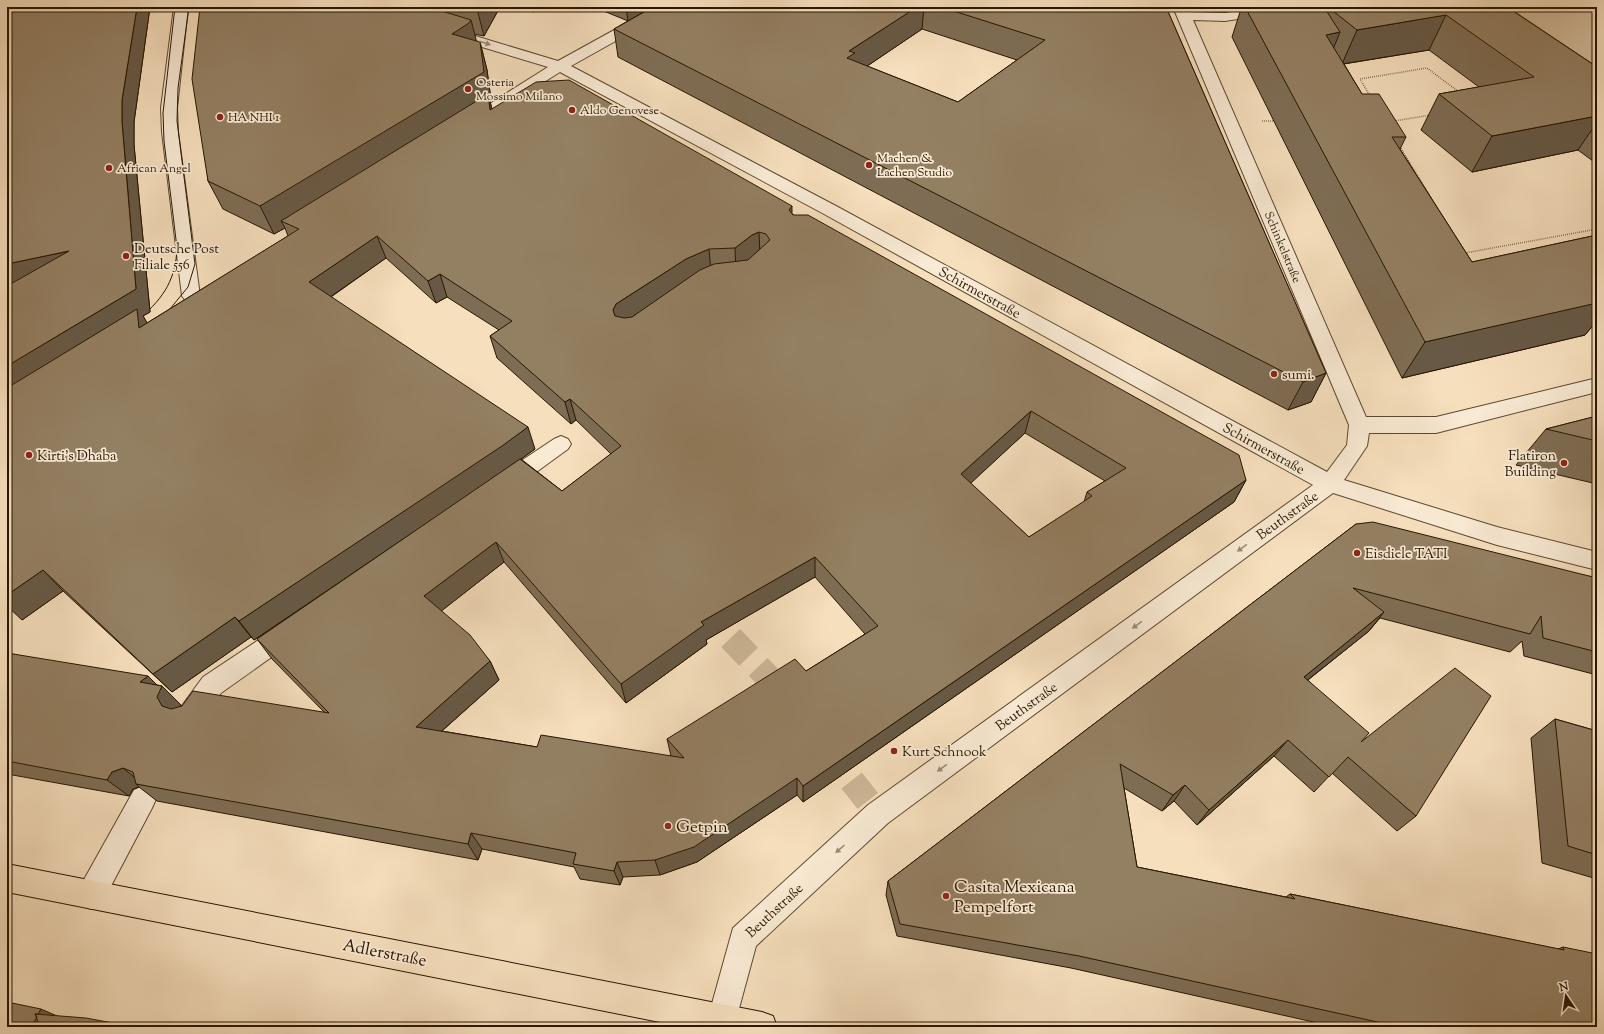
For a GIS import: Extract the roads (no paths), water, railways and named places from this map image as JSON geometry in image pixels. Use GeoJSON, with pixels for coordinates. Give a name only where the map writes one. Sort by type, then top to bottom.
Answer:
{"type":"FeatureCollection","features":[{"type":"Feature","properties":{"kind":"main road","name":"Adlerstraße"},"geometry":{"type":"LineString","coordinates":[[9,880],[723,1018],[762,1027]]}},
{"type":"Feature","properties":{"kind":"street"},"geometry":{"type":"LineString","coordinates":[[181,7],[170,116],[191,296]]}},
{"type":"Feature","properties":{"kind":"street"},"geometry":{"type":"LineString","coordinates":[[453,133],[560,66],[666,7]]}},
{"type":"Feature","properties":{"kind":"street"},"geometry":{"type":"LineString","coordinates":[[1182,11],[1225,18],[1290,7]]}},
{"type":"Feature","properties":{"kind":"street","name":"Schinkelstraße"},"geometry":{"type":"LineString","coordinates":[[1182,11],[1359,425],[1357,446],[1330,484]]}},
{"type":"Feature","properties":{"kind":"street","name":"Schirmerstraße"},"geometry":{"type":"LineString","coordinates":[[434,28],[560,66],[824,214],[1330,484],[1496,536],[1597,561]]}},
{"type":"Feature","properties":{"kind":"street"},"geometry":{"type":"LineString","coordinates":[[1359,425],[1436,425],[1597,385]]}},
{"type":"Feature","properties":{"kind":"street"},"geometry":{"type":"LineString","coordinates":[[490,493],[562,444]]}},
{"type":"Feature","properties":{"kind":"street","name":"Beuthstraße"},"geometry":{"type":"LineString","coordinates":[[723,1018],[743,938],[878,814],[1330,484]]}},
{"type":"Feature","properties":{"kind":"street"},"geometry":{"type":"LineString","coordinates":[[190,715],[212,685],[309,618]]}},
{"type":"Feature","properties":{"kind":"street"},"geometry":{"type":"LineString","coordinates":[[91,895],[143,799]]}},
{"type":"Feature","properties":{"kind":"tunnel"},"geometry":{"type":"LineString","coordinates":[[703,609],[788,698]]}},
{"type":"Feature","properties":{"kind":"tunnel"},"geometry":{"type":"LineString","coordinates":[[827,749],[878,814]]}},
{"type":"Feature","properties":{"kind":"tram line"},"geometry":{"type":"LineString","coordinates":[[141,317],[156,302],[167,287],[176,259],[177,248],[164,141],[163,113],[175,7]]}},
{"type":"Feature","properties":{"kind":"tram line"},"geometry":{"type":"LineString","coordinates":[[165,315],[188,287],[195,264],[177,121],[178,88],[189,7]]}},
{"type":"Feature","properties":{"kind":"place","name":"Osteria Mossimo Milano"},"geometry":{"type":"Point","coordinates":[468,89]}},
{"type":"Feature","properties":{"kind":"place","name":"Aldo Genovese"},"geometry":{"type":"Point","coordinates":[572,110]}},
{"type":"Feature","properties":{"kind":"place","name":"HA NHI 1"},"geometry":{"type":"Point","coordinates":[220,117]}},
{"type":"Feature","properties":{"kind":"place","name":"Machen & Lachen Studio"},"geometry":{"type":"Point","coordinates":[869,165]}},
{"type":"Feature","properties":{"kind":"place","name":"African Angel"},"geometry":{"type":"Point","coordinates":[109,168]}},
{"type":"Feature","properties":{"kind":"place","name":"Deutsche Post Filiale 556"},"geometry":{"type":"Point","coordinates":[126,256]}},
{"type":"Feature","properties":{"kind":"place","name":"sumi."},"geometry":{"type":"Point","coordinates":[1274,374]}},
{"type":"Feature","properties":{"kind":"place","name":"Kirti's Dhaba"},"geometry":{"type":"Point","coordinates":[29,455]}},
{"type":"Feature","properties":{"kind":"place","name":"Flatiron Building"},"geometry":{"type":"Point","coordinates":[1564,463]}},
{"type":"Feature","properties":{"kind":"place","name":"Eisdiele TATI"},"geometry":{"type":"Point","coordinates":[1357,553]}},
{"type":"Feature","properties":{"kind":"place","name":"Kurt Schnook"},"geometry":{"type":"Point","coordinates":[894,751]}},
{"type":"Feature","properties":{"kind":"place","name":"Getpin"},"geometry":{"type":"Point","coordinates":[668,826]}},
{"type":"Feature","properties":{"kind":"place","name":"Casita Mexicana Pempelfort"},"geometry":{"type":"Point","coordinates":[946,896]}}]}
